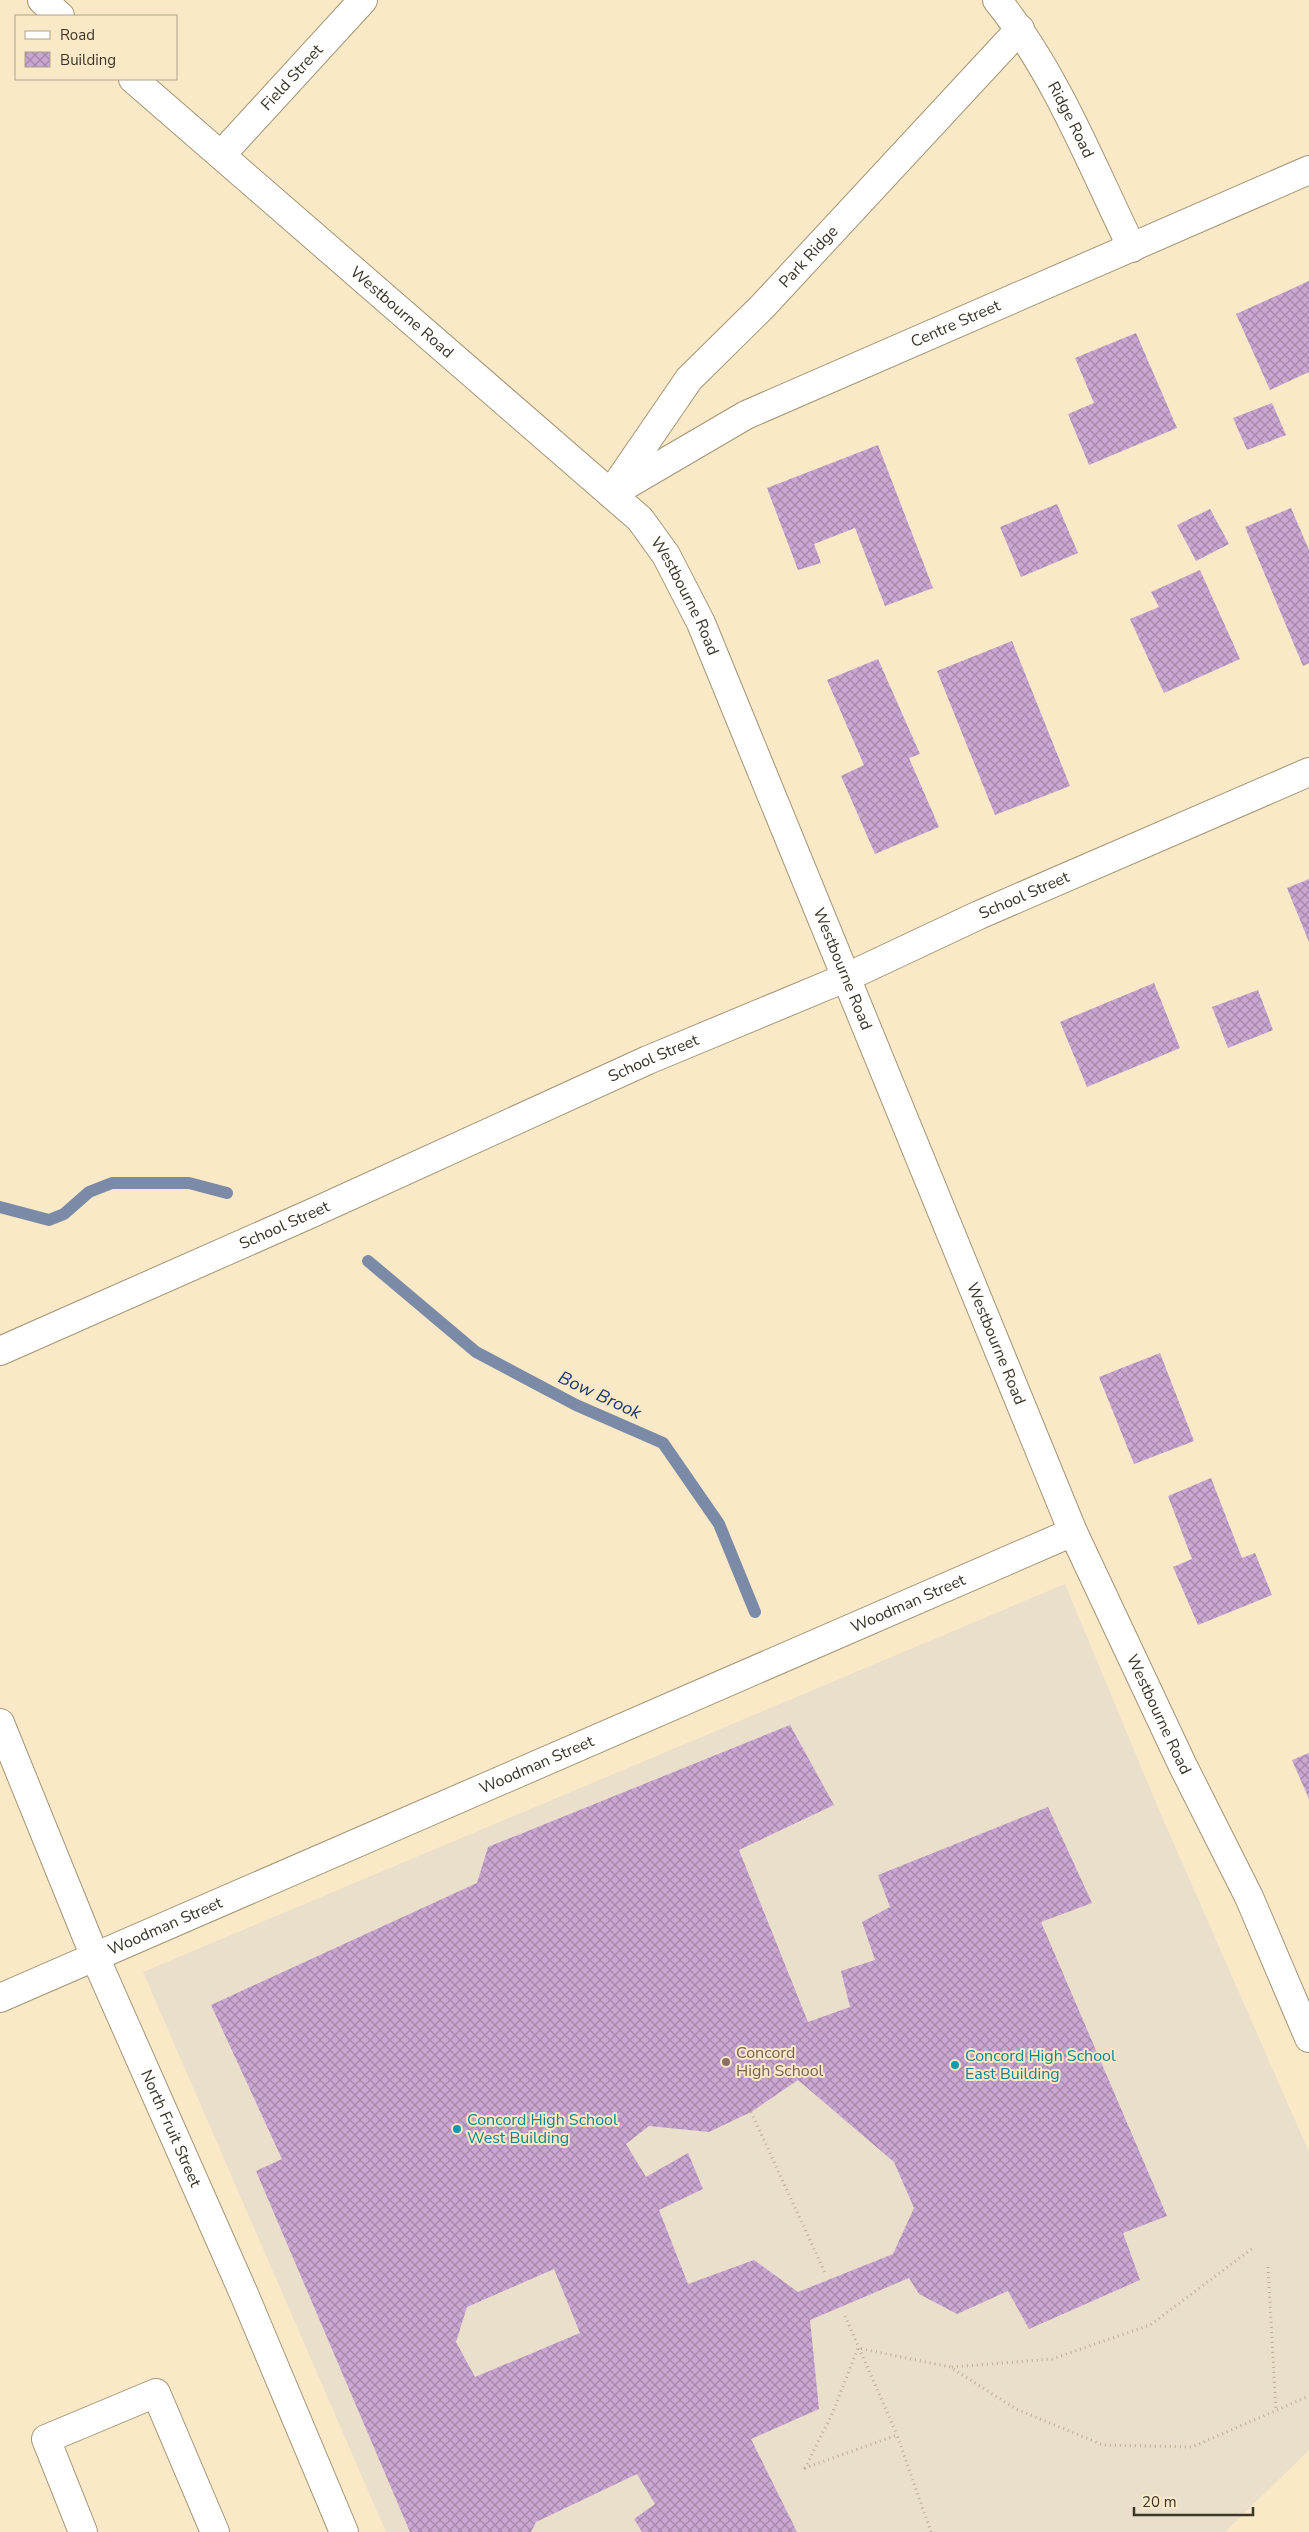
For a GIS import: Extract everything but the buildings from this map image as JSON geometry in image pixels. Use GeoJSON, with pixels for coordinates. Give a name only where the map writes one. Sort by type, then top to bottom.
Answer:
{"type":"FeatureCollection","features":[{"type":"Feature","properties":{"kind":"street"},"geometry":{"type":"LineString","coordinates":[[42,0],[59,15]]}},
{"type":"Feature","properties":{"kind":"street","name":"Field Street"},"geometry":{"type":"LineString","coordinates":[[221,155],[363,0]]}},
{"type":"Feature","properties":{"kind":"street","name":"Ridge Road"},"geometry":{"type":"LineString","coordinates":[[997,0],[1020,28],[1074,127],[1132,248]]}},
{"type":"Feature","properties":{"kind":"street","name":"Park Ridge"},"geometry":{"type":"LineString","coordinates":[[611,494],[689,379],[768,300],[1020,28]]}},
{"type":"Feature","properties":{"kind":"street","name":"Westbourne Road"},"geometry":{"type":"LineString","coordinates":[[134,80],[640,519],[666,555],[701,623],[1073,1532],[1182,1764],[1249,1897],[1309,2038]]}},
{"type":"Feature","properties":{"kind":"street","name":"Centre Street"},"geometry":{"type":"LineString","coordinates":[[611,494],[746,415],[1309,170]]}},
{"type":"Feature","properties":{"kind":"street","name":"School Street"},"geometry":{"type":"LineString","coordinates":[[0,1351],[310,1214],[648,1060],[845,978],[979,915],[1309,772]]}},
{"type":"Feature","properties":{"kind":"street","name":"Woodman Street"},"geometry":{"type":"LineString","coordinates":[[0,1998],[1073,1532]]}},
{"type":"Feature","properties":{"kind":"street","name":"North Fruit Street"},"geometry":{"type":"LineString","coordinates":[[0,1723],[95,1957],[244,2294],[344,2532]]}},
{"type":"Feature","properties":{"kind":"street"},"geometry":{"type":"LineString","coordinates":[[83,2532],[46,2439],[156,2393],[215,2532]]}},
{"type":"Feature","properties":{"kind":"path"},"geometry":{"type":"LineString","coordinates":[[750,2112],[826,2275]]}},
{"type":"Feature","properties":{"kind":"path"},"geometry":{"type":"LineString","coordinates":[[858,2348],[950,2367],[1052,2359],[1150,2326],[1254,2247]]}},
{"type":"Feature","properties":{"kind":"path"},"geometry":{"type":"LineString","coordinates":[[1268,2267],[1276,2412]]}},
{"type":"Feature","properties":{"kind":"path"},"geometry":{"type":"LineString","coordinates":[[845,2316],[897,2435],[931,2532]]}},
{"type":"Feature","properties":{"kind":"path"},"geometry":{"type":"LineString","coordinates":[[858,2348],[832,2414],[805,2468],[897,2435]]}},
{"type":"Feature","properties":{"kind":"path"},"geometry":{"type":"LineString","coordinates":[[950,2367],[1016,2409],[1103,2445],[1192,2447],[1309,2396]]}},
{"type":"Feature","properties":{"kind":"shaded area","name":"Concord High School"},"geometry":{"type":"Polygon","coordinates":[[[1065,1584],[1156,1803],[1309,2152],[1309,2450],[1225,2532],[386,2532],[143,1972],[1065,1584]]]}},
{"type":"Feature","properties":{"kind":"waterway","name":"Bow Brook"},"geometry":{"type":"LineString","coordinates":[[0,1207],[49,1220],[64,1214],[89,1192],[112,1183],[189,1183],[227,1193]]}},
{"type":"Feature","properties":{"kind":"waterway","name":"Bow Brook"},"geometry":{"type":"LineString","coordinates":[[368,1261],[476,1352],[576,1405],[663,1443],[719,1524],[755,1612]]}},
{"type":"Feature","properties":{"kind":"place","name":"Concord High School"},"geometry":{"type":"Point","coordinates":[726,2062]}},
{"type":"Feature","properties":{"kind":"place","name":"Concord High School East Building"},"geometry":{"type":"Point","coordinates":[955,2065]}},
{"type":"Feature","properties":{"kind":"place","name":"Concord High School West Building"},"geometry":{"type":"Point","coordinates":[457,2129]}}]}
